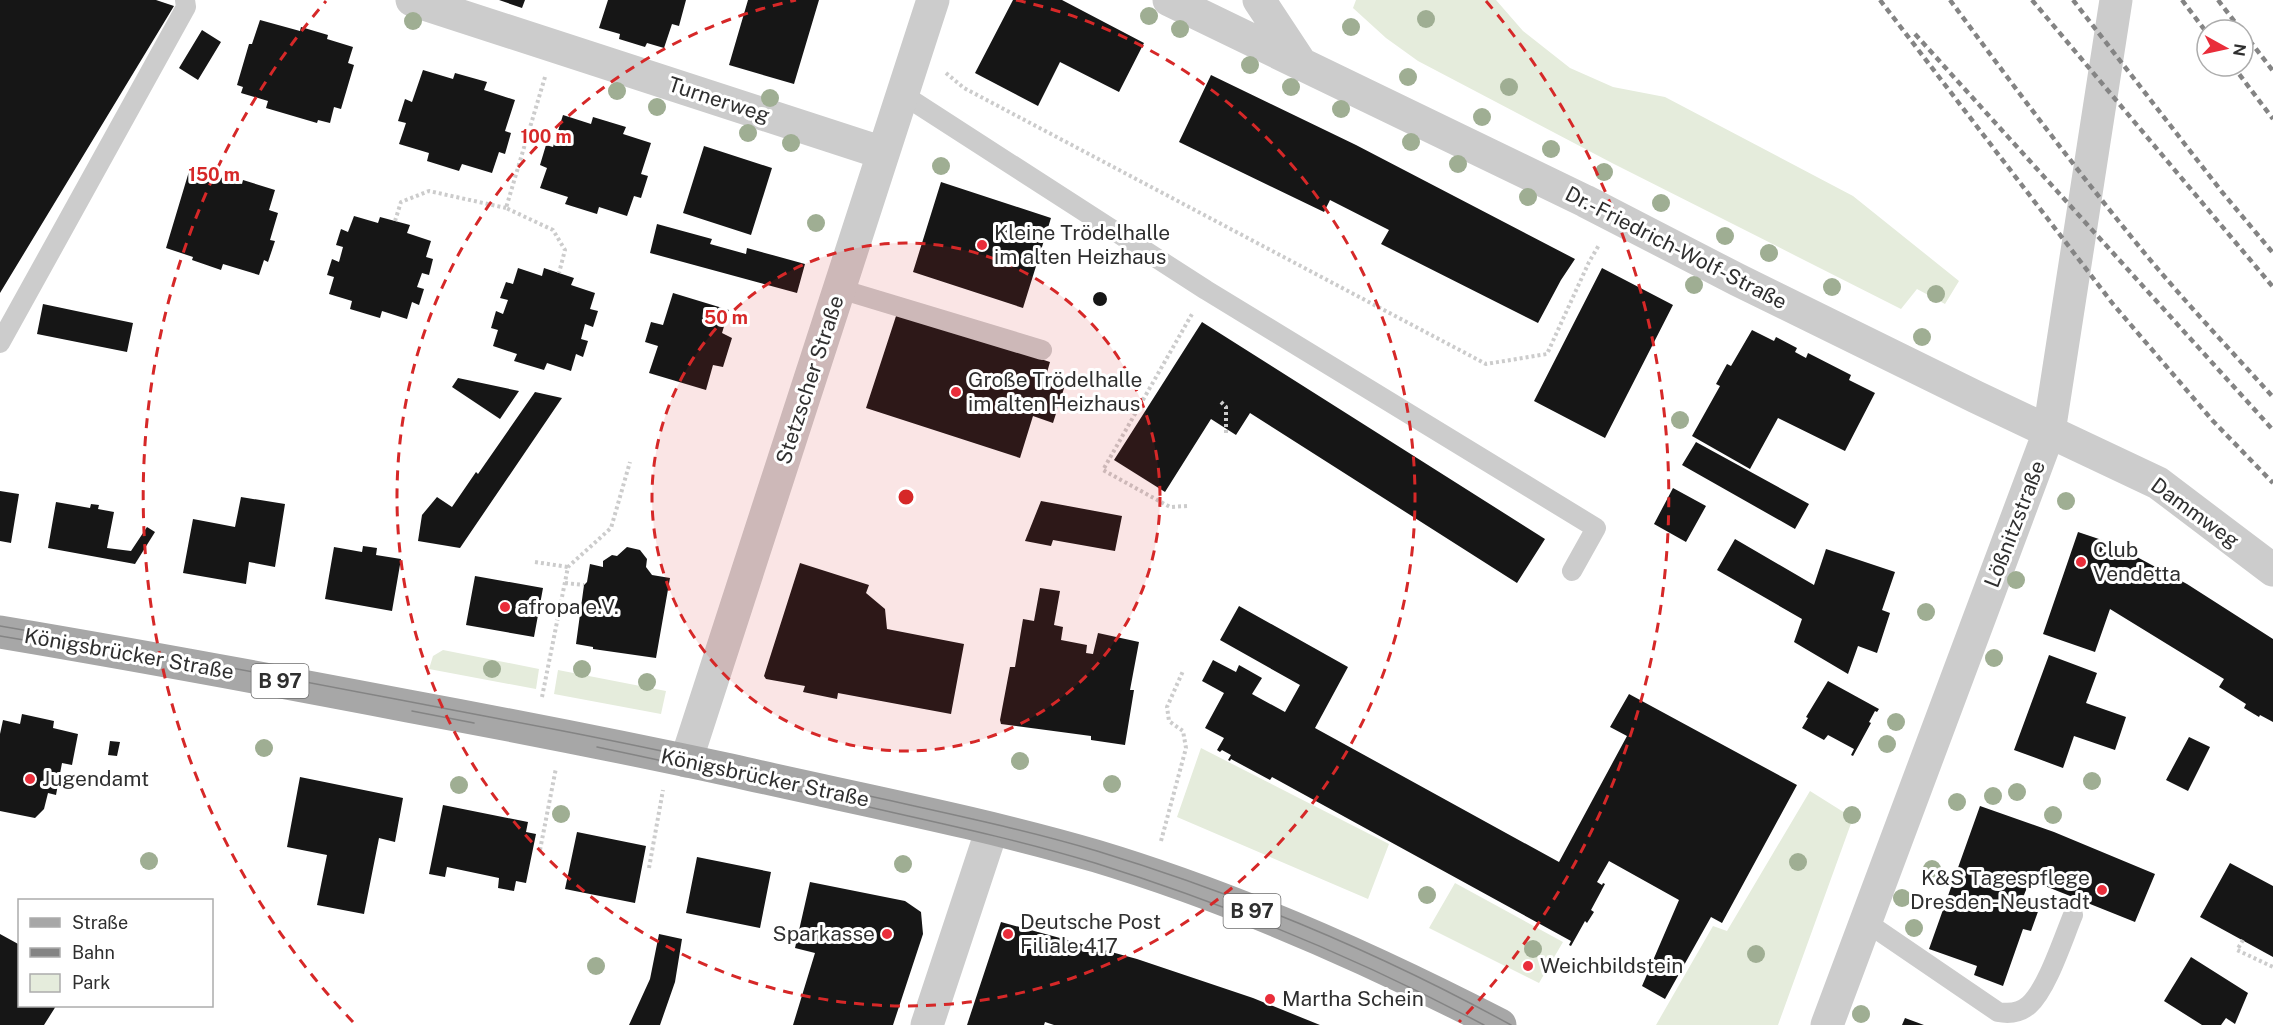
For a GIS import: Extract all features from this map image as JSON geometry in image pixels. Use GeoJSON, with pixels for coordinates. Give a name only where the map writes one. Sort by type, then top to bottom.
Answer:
{"type":"FeatureCollection","features":[{"type":"Feature","properties":{"kind":"main road","name":"Königsbrücker Straße"},"geometry":{"type":"LineString","coordinates":[[0,632],[154,657],[678,759],[992,829],[1096,856],[1298,928],[1414,980],[1500,1025]]}},
{"type":"Feature","properties":{"kind":"street","name":"Turnerweg"},"geometry":{"type":"LineString","coordinates":[[413,0],[883,153]]}},
{"type":"Feature","properties":{"kind":"street","name":"Stetzscher Straße"},"geometry":{"type":"LineString","coordinates":[[678,759],[840,289],[933,0]]}},
{"type":"Feature","properties":{"kind":"street","name":"Dr.-Friedrich-Wolf-Straße"},"geometry":{"type":"LineString","coordinates":[[1169,0],[2049,432]]}},
{"type":"Feature","properties":{"kind":"street"},"geometry":{"type":"LineString","coordinates":[[1259,0],[1303,66]]}},
{"type":"Feature","properties":{"kind":"street","name":"Lößnitzstraße"},"geometry":{"type":"LineString","coordinates":[[1827,1025],[2049,432],[2116,0]]}},
{"type":"Feature","properties":{"kind":"street","name":"Dammweg"},"geometry":{"type":"LineString","coordinates":[[2049,432],[2158,483],[2273,570]]}},
{"type":"Feature","properties":{"kind":"street"},"geometry":{"type":"LineString","coordinates":[[927,1025],[992,829]]}},
{"type":"Feature","properties":{"kind":"lane"},"geometry":{"type":"LineString","coordinates":[[0,343],[186,7],[185,0]]}},
{"type":"Feature","properties":{"kind":"lane"},"geometry":{"type":"LineString","coordinates":[[902,94],[1206,290],[1596,528],[1572,571]]}},
{"type":"Feature","properties":{"kind":"lane"},"geometry":{"type":"LineString","coordinates":[[840,289],[1042,350]]}},
{"type":"Feature","properties":{"kind":"lane"},"geometry":{"type":"LineString","coordinates":[[1866,922],[1998,1012],[2008,1014],[2019,1012],[2036,998],[2073,915]]}},
{"type":"Feature","properties":{"kind":"path"},"geometry":{"type":"LineString","coordinates":[[506,208],[554,47]]}},
{"type":"Feature","properties":{"kind":"path"},"geometry":{"type":"LineString","coordinates":[[917,50],[964,88],[1486,364],[1547,354],[1589,262],[1616,218]]}},
{"type":"Feature","properties":{"kind":"path"},"geometry":{"type":"LineString","coordinates":[[395,221],[401,202],[429,191],[506,208],[553,230],[565,250],[559,273]]}},
{"type":"Feature","properties":{"kind":"path"},"geometry":{"type":"LineString","coordinates":[[1187,506],[1170,507],[1103,470],[1206,290]]}},
{"type":"Feature","properties":{"kind":"path"},"geometry":{"type":"LineString","coordinates":[[1221,402],[1226,407],[1226,434]]}},
{"type":"Feature","properties":{"kind":"path"},"geometry":{"type":"LineString","coordinates":[[540,850],[548,733],[568,567],[611,528],[630,462]]}},
{"type":"Feature","properties":{"kind":"path"},"geometry":{"type":"LineString","coordinates":[[535,562],[568,567]]}},
{"type":"Feature","properties":{"kind":"path"},"geometry":{"type":"LineString","coordinates":[[565,583],[584,585]]}},
{"type":"Feature","properties":{"kind":"path"},"geometry":{"type":"LineString","coordinates":[[1151,874],[1186,748],[1183,731],[1169,721],[1167,707],[1183,670]]}},
{"type":"Feature","properties":{"kind":"path"},"geometry":{"type":"LineString","coordinates":[[649,868],[678,759]]}},
{"type":"Feature","properties":{"kind":"path"},"geometry":{"type":"LineString","coordinates":[[2243,940],[2237,950],[2273,967]]}},
{"type":"Feature","properties":{"kind":"green space"},"geometry":{"type":"Polygon","coordinates":[[[1356,0],[1496,0],[1523,31],[1570,68],[1613,87],[1665,97],[1853,196],[1959,281],[1945,304],[1917,289],[1901,309],[1612,163],[1418,61],[1386,38],[1353,8],[1356,0]]]}},
{"type":"Feature","properties":{"kind":"green space"},"geometry":{"type":"Polygon","coordinates":[[[443,650],[539,669],[536,689],[429,669],[433,656],[443,650]]]}},
{"type":"Feature","properties":{"kind":"green space"},"geometry":{"type":"Polygon","coordinates":[[[558,670],[666,691],[661,714],[554,694],[558,670]]]}},
{"type":"Feature","properties":{"kind":"green space"},"geometry":{"type":"Polygon","coordinates":[[[1201,748],[1389,844],[1368,899],[1177,817],[1201,748]]]}},
{"type":"Feature","properties":{"kind":"green space"},"geometry":{"type":"Polygon","coordinates":[[[1810,791],[1853,818],[1778,1025],[1656,1025],[1713,926],[1727,931],[1810,791]]]}},
{"type":"Feature","properties":{"kind":"green space"},"geometry":{"type":"Polygon","coordinates":[[[1455,883],[1563,942],[1539,983],[1429,928],[1455,883]]]}},
{"type":"Feature","properties":{"kind":"building"},"geometry":{"type":"Polygon","coordinates":[[[0,0],[156,0],[174,6],[0,293],[0,0]]]}},
{"type":"Feature","properties":{"kind":"building"},"geometry":{"type":"Polygon","coordinates":[[[499,0],[525,0],[522,8],[499,0]]]}},
{"type":"Feature","properties":{"kind":"building"},"geometry":{"type":"Polygon","coordinates":[[[608,0],[686,0],[679,26],[672,24],[664,48],[647,43],[645,47],[619,39],[620,34],[599,28],[608,0]]]}},
{"type":"Feature","properties":{"kind":"building"},"geometry":{"type":"Polygon","coordinates":[[[748,0],[819,0],[794,84],[729,65],[748,0]]]}},
{"type":"Feature","properties":{"kind":"building"},"geometry":{"type":"Polygon","coordinates":[[[1013,0],[1062,0],[1144,43],[1119,92],[1060,62],[1038,106],[975,73],[1013,0]]]}},
{"type":"Feature","properties":{"kind":"building"},"geometry":{"type":"Polygon","coordinates":[[[260,20],[300,31],[301,27],[328,35],[327,39],[353,47],[348,63],[354,65],[341,109],[334,107],[330,123],[318,120],[317,123],[266,108],[268,101],[241,93],[243,87],[237,85],[249,44],[252,44],[260,20]]]}},
{"type":"Feature","properties":{"kind":"building"},"geometry":{"type":"Polygon","coordinates":[[[202,30],[221,42],[198,80],[179,68],[202,30]]]}},
{"type":"Feature","properties":{"kind":"building"},"geometry":{"type":"Polygon","coordinates":[[[423,70],[453,79],[455,73],[487,82],[484,90],[515,100],[505,131],[511,133],[505,154],[499,152],[492,173],[462,164],[459,171],[427,161],[429,153],[399,144],[406,123],[398,121],[405,99],[412,102],[423,70]]]}},
{"type":"Feature","properties":{"kind":"building"},"geometry":{"type":"Polygon","coordinates":[[[1211,75],[1356,145],[1575,259],[1538,323],[1381,244],[1389,230],[1330,200],[1324,212],[1179,142],[1211,75]]]}},
{"type":"Feature","properties":{"kind":"building"},"geometry":{"type":"Polygon","coordinates":[[[563,115],[591,124],[593,117],[626,127],[623,134],[651,143],[641,174],[648,176],[641,198],[634,196],[627,216],[599,207],[597,214],[565,204],[568,197],[540,188],[547,168],[540,165],[546,145],[553,147],[563,115]]]}},
{"type":"Feature","properties":{"kind":"building"},"geometry":{"type":"Polygon","coordinates":[[[704,146],[772,168],[751,235],[683,213],[704,146]]]}},
{"type":"Feature","properties":{"kind":"building"},"geometry":{"type":"Polygon","coordinates":[[[190,168],[242,184],[243,180],[275,190],[269,210],[278,213],[270,240],[275,241],[268,262],[264,260],[259,275],[223,264],[221,270],[166,248],[190,168]]]}},
{"type":"Feature","properties":{"kind":"building","name":"Kleine Trödelhalle im alten Heizhaus"},"geometry":{"type":"Polygon","coordinates":[[[941,182],[1051,218],[1023,308],[913,272],[941,182]]]}},
{"type":"Feature","properties":{"kind":"building"},"geometry":{"type":"Polygon","coordinates":[[[354,216],[378,223],[380,217],[410,225],[407,233],[431,241],[426,257],[433,259],[429,275],[422,273],[417,287],[424,289],[419,305],[412,302],[407,319],[382,311],[380,318],[350,309],[352,301],[329,294],[334,277],[327,275],[332,259],[339,262],[343,247],[336,245],[341,229],[348,232],[354,216]]]}},
{"type":"Feature","properties":{"kind":"building"},"geometry":{"type":"Polygon","coordinates":[[[657,224],[712,239],[710,244],[746,254],[747,248],[805,264],[797,293],[650,253],[657,224]]]}},
{"type":"Feature","properties":{"kind":"building"},"geometry":{"type":"Polygon","coordinates":[[[518,268],[542,276],[544,268],[574,278],[571,285],[595,293],[590,309],[598,311],[593,327],[585,324],[581,339],[588,341],[583,357],[576,354],[571,371],[547,363],[544,370],[514,361],[517,354],[493,346],[498,330],[491,328],[496,311],[503,314],[508,300],[500,298],[506,282],[513,284],[518,268]]]}},
{"type":"Feature","properties":{"kind":"building"},"geometry":{"type":"Polygon","coordinates":[[[1602,268],[1673,305],[1605,438],[1534,401],[1602,268]]]}},
{"type":"Feature","properties":{"kind":"building"},"geometry":{"type":"Polygon","coordinates":[[[1097,292],[1103,292],[1107,299],[1103,306],[1097,306],[1093,302],[1093,296],[1097,292]]]}},
{"type":"Feature","properties":{"kind":"building"},"geometry":{"type":"Polygon","coordinates":[[[673,293],[729,310],[722,333],[732,338],[723,367],[713,365],[706,390],[649,373],[658,346],[645,342],[651,322],[663,325],[673,293]]]}},
{"type":"Feature","properties":{"kind":"building"},"geometry":{"type":"Polygon","coordinates":[[[43,304],[133,323],[127,352],[37,334],[43,304]]]}},
{"type":"Feature","properties":{"kind":"building","name":"Große Trödelhalle im alten Heizhaus"},"geometry":{"type":"Polygon","coordinates":[[[897,313],[1050,362],[1046,376],[1066,382],[1053,423],[1033,416],[1020,458],[866,408],[897,313]]]}},
{"type":"Feature","properties":{"kind":"building"},"geometry":{"type":"Polygon","coordinates":[[[1202,322],[1545,539],[1517,583],[1250,413],[1236,435],[1211,419],[1165,492],[1114,460],[1202,322]]]}},
{"type":"Feature","properties":{"kind":"building"},"geometry":{"type":"Polygon","coordinates":[[[1752,330],[1774,341],[1776,337],[1797,348],[1795,352],[1806,358],[1808,353],[1851,375],[1849,380],[1875,393],[1845,451],[1778,418],[1750,469],[1692,436],[1720,386],[1716,384],[1727,364],[1731,366],[1752,330]]]}},
{"type":"Feature","properties":{"kind":"building"},"geometry":{"type":"Polygon","coordinates":[[[458,378],[519,391],[500,419],[452,387],[458,378]]]}},
{"type":"Feature","properties":{"kind":"building"},"geometry":{"type":"Polygon","coordinates":[[[535,392],[562,398],[460,548],[418,541],[422,515],[437,497],[452,507],[535,392]]]}},
{"type":"Feature","properties":{"kind":"building"},"geometry":{"type":"Polygon","coordinates":[[[1696,442],[1809,504],[1795,529],[1682,465],[1696,442]]]}},
{"type":"Feature","properties":{"kind":"building"},"geometry":{"type":"Polygon","coordinates":[[[1673,488],[1706,506],[1686,542],[1654,524],[1673,488]]]}},
{"type":"Feature","properties":{"kind":"building"},"geometry":{"type":"Polygon","coordinates":[[[0,491],[19,494],[11,543],[0,541],[0,491]]]}},
{"type":"Feature","properties":{"kind":"building"},"geometry":{"type":"Polygon","coordinates":[[[241,497],[285,504],[275,567],[249,562],[246,584],[183,573],[193,519],[235,527],[241,497]]]}},
{"type":"Feature","properties":{"kind":"building"},"geometry":{"type":"Polygon","coordinates":[[[1041,501],[1122,516],[1115,551],[1053,540],[1051,546],[1025,541],[1041,501]]]}},
{"type":"Feature","properties":{"kind":"building"},"geometry":{"type":"Polygon","coordinates":[[[56,502],[90,508],[91,504],[99,505],[98,509],[114,512],[107,548],[131,551],[147,527],[155,532],[135,564],[48,548],[56,502]]]}},
{"type":"Feature","properties":{"kind":"building"},"geometry":{"type":"Polygon","coordinates":[[[2078,532],[2111,543],[2187,584],[2273,639],[2273,722],[2244,708],[2246,704],[2219,687],[2224,679],[2110,609],[2095,652],[2043,634],[2078,532]]]}},
{"type":"Feature","properties":{"kind":"building"},"geometry":{"type":"Polygon","coordinates":[[[1735,539],[1814,585],[1826,549],[1895,572],[1882,610],[1890,613],[1877,653],[1858,646],[1848,674],[1794,642],[1802,619],[1717,570],[1735,539]]]}},
{"type":"Feature","properties":{"kind":"building"},"geometry":{"type":"Polygon","coordinates":[[[363,546],[377,548],[376,555],[401,559],[392,611],[325,599],[334,547],[362,552],[363,546]]]}},
{"type":"Feature","properties":{"kind":"building"},"geometry":{"type":"Polygon","coordinates":[[[627,547],[640,550],[647,559],[646,567],[652,575],[670,578],[656,658],[593,649],[593,647],[576,644],[584,585],[587,582],[590,564],[603,567],[603,561],[612,555],[617,556],[627,547]]]}},
{"type":"Feature","properties":{"kind":"building"},"geometry":{"type":"Polygon","coordinates":[[[800,563],[869,585],[866,593],[885,609],[887,629],[964,644],[951,714],[838,693],[837,699],[803,692],[805,686],[766,679],[764,676],[800,563]]]}},
{"type":"Feature","properties":{"kind":"building","name":"afropa e.V."},"geometry":{"type":"Polygon","coordinates":[[[475,576],[543,588],[534,637],[466,625],[475,576]]]}},
{"type":"Feature","properties":{"kind":"building"},"geometry":{"type":"Polygon","coordinates":[[[1040,588],[1060,591],[1054,625],[1063,627],[1061,640],[1087,645],[1086,653],[1093,654],[1098,633],[1139,642],[1130,690],[1134,690],[1125,745],[1091,740],[1091,736],[1001,724],[1010,667],[1015,667],[1023,619],[1034,621],[1040,588]]]}},
{"type":"Feature","properties":{"kind":"building"},"geometry":{"type":"Polygon","coordinates":[[[1239,606],[1348,667],[1315,728],[1559,862],[1627,736],[1610,727],[1629,694],[1797,785],[1722,923],[1711,917],[1665,999],[1642,986],[1679,900],[1609,861],[1597,882],[1605,884],[1591,910],[1594,912],[1587,923],[1585,921],[1571,946],[1569,945],[1571,941],[1272,777],[1270,780],[1231,759],[1228,760],[1231,755],[1217,750],[1224,738],[1205,728],[1224,693],[1202,681],[1213,660],[1236,672],[1239,665],[1262,678],[1252,694],[1285,712],[1300,685],[1220,640],[1239,606]]]}},
{"type":"Feature","properties":{"kind":"building"},"geometry":{"type":"Polygon","coordinates":[[[2049,655],[2097,673],[2086,703],[2126,717],[2115,750],[2074,736],[2063,768],[2014,750],[2049,655]]]}},
{"type":"Feature","properties":{"kind":"building"},"geometry":{"type":"Polygon","coordinates":[[[1828,681],[1879,709],[1875,711],[1853,756],[1851,755],[1854,749],[1828,735],[1824,740],[1802,728],[1808,718],[1806,717],[1828,681]]]}},
{"type":"Feature","properties":{"kind":"building","name":"Jugendamt"},"geometry":{"type":"Polygon","coordinates":[[[22,714],[54,721],[53,728],[78,734],[72,765],[62,763],[56,795],[48,793],[44,809],[35,818],[0,811],[0,734],[3,720],[20,724],[22,714]]]}},
{"type":"Feature","properties":{"kind":"building"},"geometry":{"type":"Polygon","coordinates":[[[2189,737],[2210,747],[2188,791],[2166,780],[2189,737]]]}},
{"type":"Feature","properties":{"kind":"building"},"geometry":{"type":"Polygon","coordinates":[[[110,741],[120,742],[117,756],[108,755],[110,741]]]}},
{"type":"Feature","properties":{"kind":"building"},"geometry":{"type":"Polygon","coordinates":[[[300,777],[403,798],[395,842],[379,838],[364,914],[317,905],[327,855],[287,847],[300,777]]]}},
{"type":"Feature","properties":{"kind":"building"},"geometry":{"type":"Polygon","coordinates":[[[443,805],[528,822],[526,832],[536,834],[526,883],[516,881],[514,891],[498,888],[499,878],[447,867],[445,877],[429,874],[443,805]]]}},
{"type":"Feature","properties":{"kind":"building","name":"K&S Tagespflege Dresden-Neustadt"},"geometry":{"type":"Polygon","coordinates":[[[1980,806],[2054,832],[2155,874],[2135,922],[2030,880],[2022,900],[2040,906],[2031,931],[2023,929],[2003,986],[1974,975],[1977,966],[1929,949],[1980,806]]]}},
{"type":"Feature","properties":{"kind":"building"},"geometry":{"type":"Polygon","coordinates":[[[577,832],[646,846],[635,903],[565,889],[577,832]]]}},
{"type":"Feature","properties":{"kind":"building"},"geometry":{"type":"Polygon","coordinates":[[[697,857],[771,872],[760,928],[686,913],[697,857]]]}},
{"type":"Feature","properties":{"kind":"building"},"geometry":{"type":"Polygon","coordinates":[[[2230,863],[2273,886],[2273,957],[2200,917],[2230,863]]]}},
{"type":"Feature","properties":{"kind":"building"},"geometry":{"type":"Polygon","coordinates":[[[810,882],[905,901],[921,912],[923,934],[893,1025],[793,1025],[815,953],[795,948],[810,882]]]}},
{"type":"Feature","properties":{"kind":"building"},"geometry":{"type":"Polygon","coordinates":[[[1001,922],[1137,959],[1253,998],[1320,1025],[1054,1025],[1045,1022],[1044,1025],[967,1025],[1001,922]]]}},
{"type":"Feature","properties":{"kind":"building"},"geometry":{"type":"Polygon","coordinates":[[[0,934],[18,944],[18,1007],[55,1007],[44,1025],[0,1025],[0,934]]]}},
{"type":"Feature","properties":{"kind":"building"},"geometry":{"type":"Polygon","coordinates":[[[659,934],[682,939],[675,982],[660,1025],[629,1025],[650,979],[659,934]]]}},
{"type":"Feature","properties":{"kind":"building"},"geometry":{"type":"Polygon","coordinates":[[[2191,957],[2248,993],[2235,1024],[2226,1018],[2221,1025],[2202,1025],[2164,1001],[2191,957]]]}},
{"type":"Feature","properties":{"kind":"building"},"geometry":{"type":"Polygon","coordinates":[[[1905,1018],[1924,1025],[1902,1025],[1905,1018]]]}},
{"type":"Feature","properties":{"kind":"tram line"},"geometry":{"type":"LineString","coordinates":[[0,626],[599,738],[1044,836],[1151,868],[1257,906],[1360,950],[1511,1025]]}},
{"type":"Feature","properties":{"kind":"tram line"},"geometry":{"type":"LineString","coordinates":[[0,636],[144,660]]}},
{"type":"Feature","properties":{"kind":"tram line"},"geometry":{"type":"LineString","coordinates":[[412,711],[474,723]]}},
{"type":"Feature","properties":{"kind":"tram line"},"geometry":{"type":"LineString","coordinates":[[597,747],[970,830],[1095,863],[1195,897],[1293,935],[1390,978],[1484,1025]]}},
{"type":"Feature","properties":{"kind":"railway"},"geometry":{"type":"LineString","coordinates":[[1880,0],[2113,304],[2213,421],[2273,483]]}},
{"type":"Feature","properties":{"kind":"railway"},"geometry":{"type":"LineString","coordinates":[[1950,0],[2102,201],[2143,251],[2273,397]]}},
{"type":"Feature","properties":{"kind":"railway"},"geometry":{"type":"LineString","coordinates":[[2032,0],[2273,287]]}},
{"type":"Feature","properties":{"kind":"railway"},"geometry":{"type":"LineString","coordinates":[[2073,0],[2222,192],[2273,253]]}},
{"type":"Feature","properties":{"kind":"railway"},"geometry":{"type":"LineString","coordinates":[[2182,0],[2196,18]]}},
{"type":"Feature","properties":{"kind":"railway"},"geometry":{"type":"LineString","coordinates":[[2218,0],[2232,18]]}},
{"type":"Feature","properties":{"kind":"railway"},"geometry":{"type":"LineString","coordinates":[[1915,34],[2273,430]]}},
{"type":"Feature","properties":{"kind":"railway"},"geometry":{"type":"LineString","coordinates":[[2255,48],[2273,71]]}},
{"type":"Feature","properties":{"kind":"railway"},"geometry":{"type":"LineString","coordinates":[[2242,78],[2273,119]]}},
{"type":"Feature","properties":{"kind":"place","name":"Kleine Trödelhalle im alten Heizhaus"},"geometry":{"type":"Point","coordinates":[982,245]}},
{"type":"Feature","properties":{"kind":"place","name":"Große Trödelhalle im alten Heizhaus"},"geometry":{"type":"Point","coordinates":[956,392]}},
{"type":"Feature","properties":{"kind":"place","name":"Club Vendetta"},"geometry":{"type":"Point","coordinates":[2081,562]}},
{"type":"Feature","properties":{"kind":"place","name":"afropa e.V."},"geometry":{"type":"Point","coordinates":[505,607]}},
{"type":"Feature","properties":{"kind":"place","name":"Jugendamt"},"geometry":{"type":"Point","coordinates":[30,779]}},
{"type":"Feature","properties":{"kind":"place","name":"K&S Tagespflege Dresden-Neustadt"},"geometry":{"type":"Point","coordinates":[2102,890]}},
{"type":"Feature","properties":{"kind":"place","name":"Sparkasse"},"geometry":{"type":"Point","coordinates":[887,934]}},
{"type":"Feature","properties":{"kind":"place","name":"Deutsche Post Filiale 417"},"geometry":{"type":"Point","coordinates":[1008,934]}},
{"type":"Feature","properties":{"kind":"place","name":"Weichbildstein"},"geometry":{"type":"Point","coordinates":[1528,966]}},
{"type":"Feature","properties":{"kind":"place","name":"Martha Schein"},"geometry":{"type":"Point","coordinates":[1270,999]}}]}
